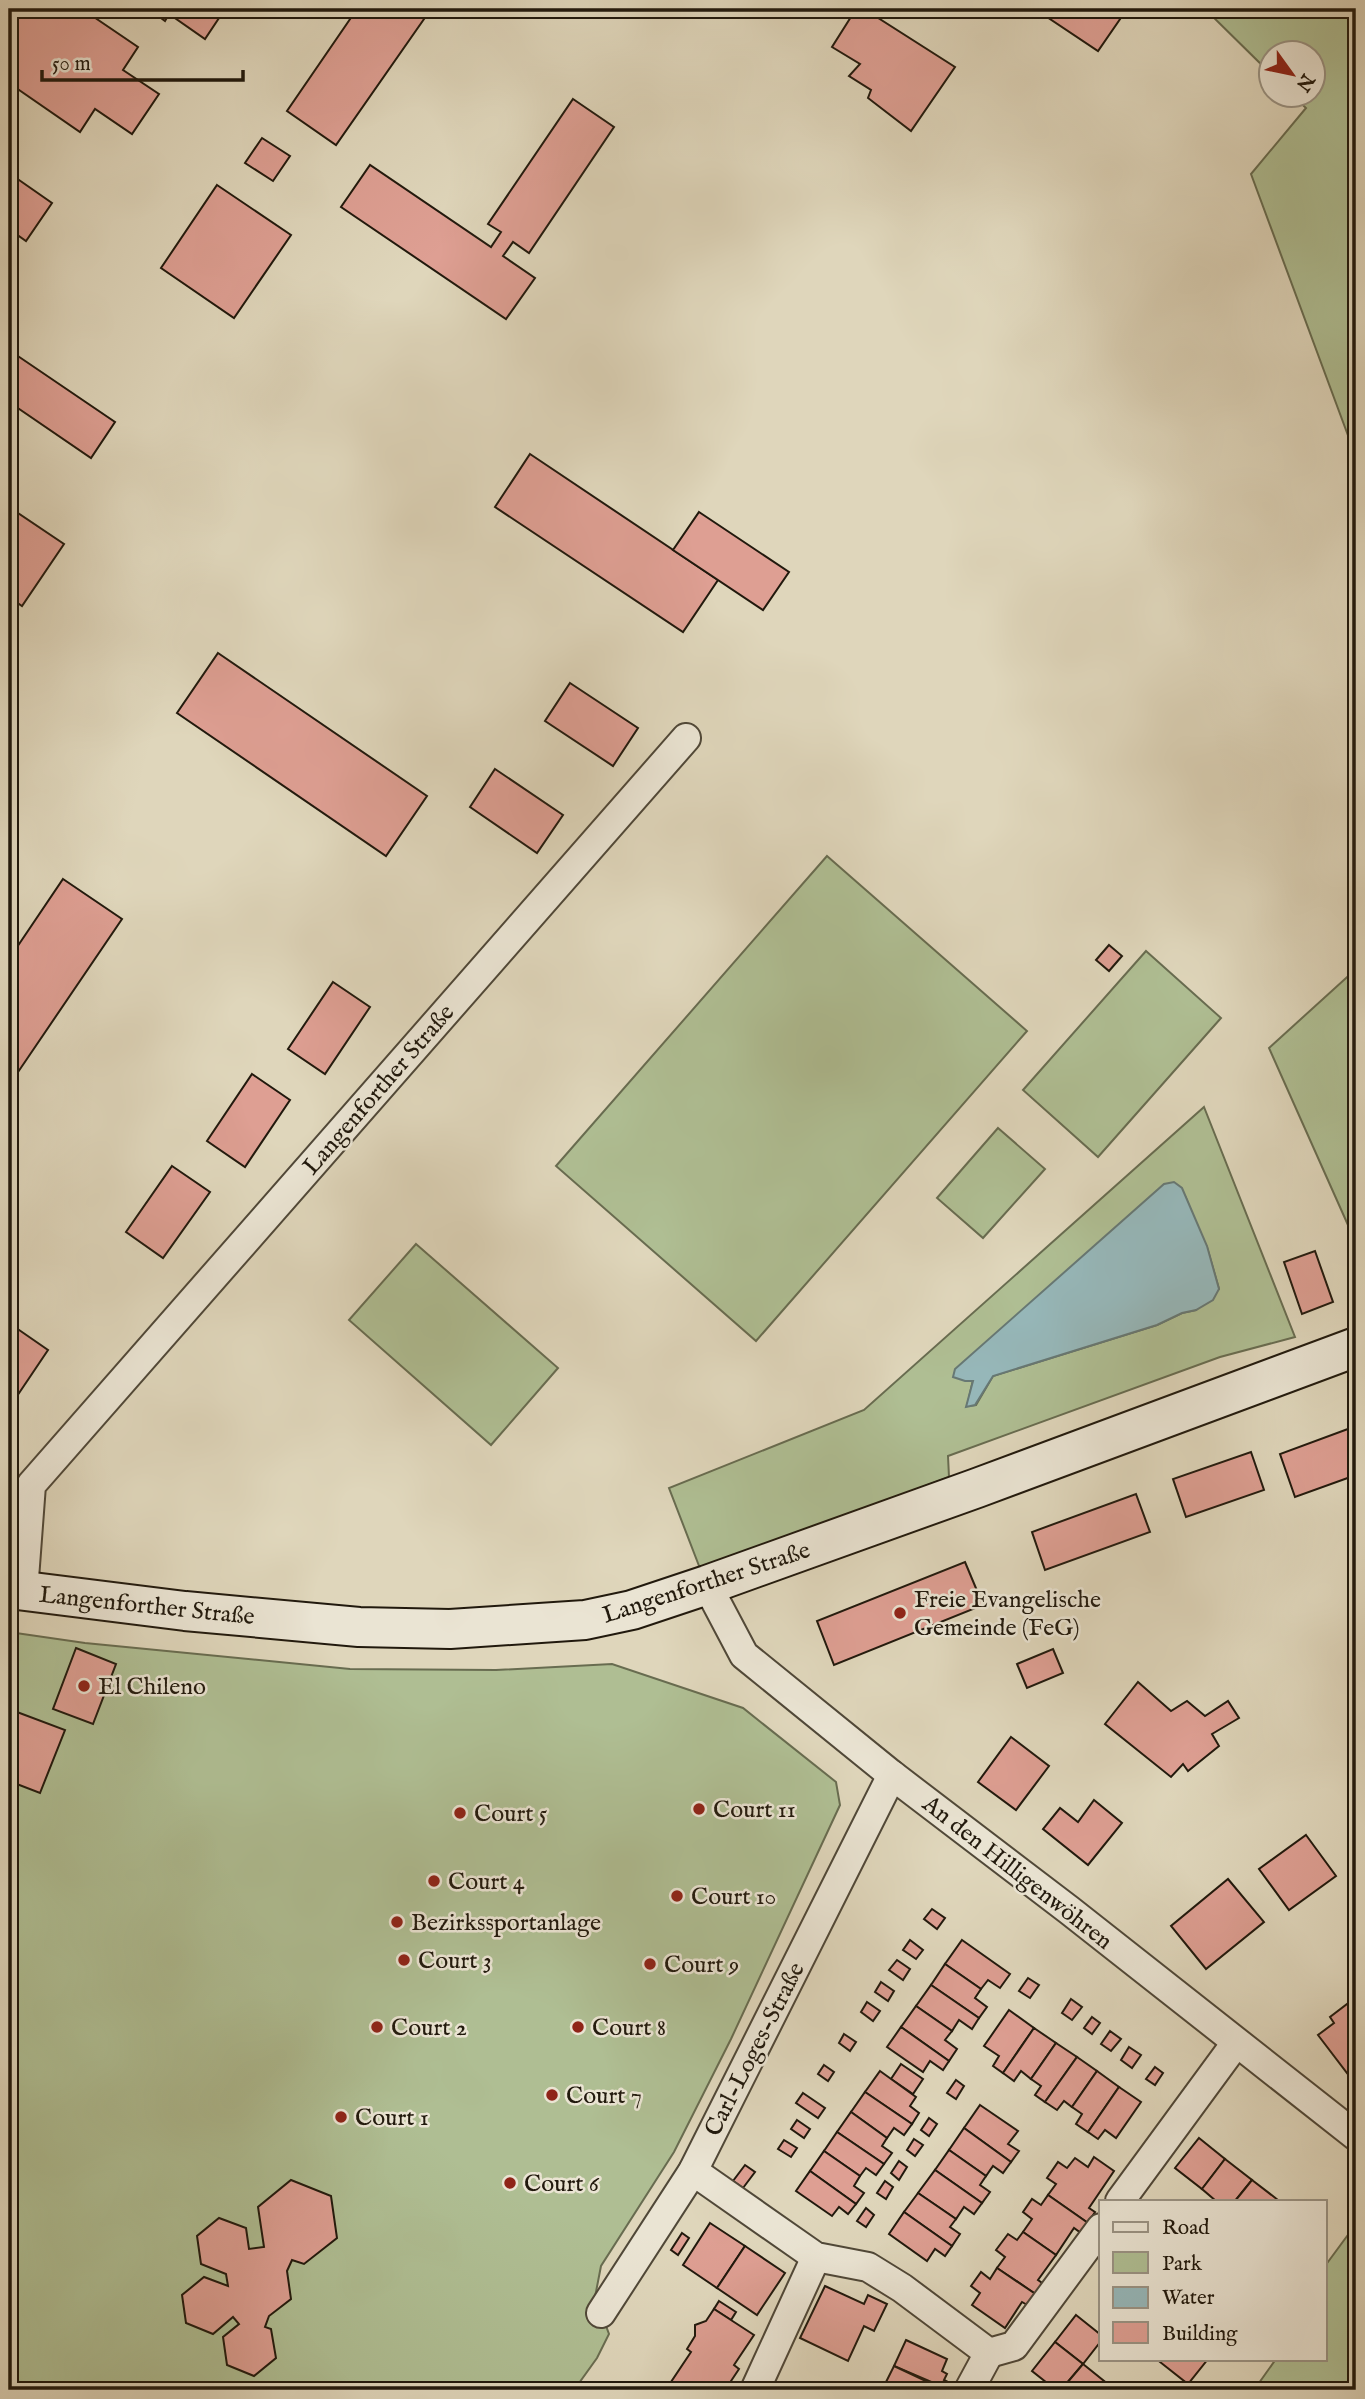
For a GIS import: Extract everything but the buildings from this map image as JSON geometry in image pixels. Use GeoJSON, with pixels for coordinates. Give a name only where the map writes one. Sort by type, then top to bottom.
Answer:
{"type":"FeatureCollection","features":[{"type":"Feature","properties":{"kind":"main road","name":"Langenforther Straße"},"geometry":{"type":"LineString","coordinates":[[16,1591],[359,1627],[450,1629],[585,1620],[632,1610],[707,1586],[1356,1346]]}},
{"type":"Feature","properties":{"kind":"street","name":"Langenforther Straße"},"geometry":{"type":"LineString","coordinates":[[16,1591],[31,1485],[686,738]]}},
{"type":"Feature","properties":{"kind":"street","name":"An den Hilligenwöhren"},"geometry":{"type":"LineString","coordinates":[[707,1586],[744,1655],[892,1775],[1069,1910],[1356,2136]]}},
{"type":"Feature","properties":{"kind":"street","name":"Carl-Loges-Straße"},"geometry":{"type":"LineString","coordinates":[[601,2313],[692,2171],[892,1775]]}},
{"type":"Feature","properties":{"kind":"street"},"geometry":{"type":"LineString","coordinates":[[1121,2200],[1236,2043]]}},
{"type":"Feature","properties":{"kind":"street"},"geometry":{"type":"LineString","coordinates":[[692,2171],[816,2257],[867,2267],[902,2288],[989,2353]]}},
{"type":"Feature","properties":{"kind":"street"},"geometry":{"type":"LineString","coordinates":[[969,2390],[989,2353],[1014,2346],[1099,2231]]}},
{"type":"Feature","properties":{"kind":"street"},"geometry":{"type":"LineString","coordinates":[[755,2390],[816,2257]]}},
{"type":"Feature","properties":{"kind":"green space"},"geometry":{"type":"Polygon","coordinates":[[[1205,9],[1356,9],[1356,457],[1251,174],[1306,108],[1326,108],[1326,38],[1256,38],[1256,59],[1205,9]]]}},
{"type":"Feature","properties":{"kind":"green space"},"geometry":{"type":"Polygon","coordinates":[[[827,856],[1027,1031],[756,1341],[556,1166],[827,856]]]}},
{"type":"Feature","properties":{"kind":"green space"},"geometry":{"type":"Polygon","coordinates":[[[1146,951],[1221,1018],[1098,1157],[1023,1090],[1146,951]]]}},
{"type":"Feature","properties":{"kind":"green space"},"geometry":{"type":"Polygon","coordinates":[[[1356,969],[1356,1243],[1269,1048],[1356,969]]]}},
{"type":"Feature","properties":{"kind":"green space"},"geometry":{"type":"Polygon","coordinates":[[[1204,1107],[1295,1337],[1220,1357],[948,1456],[949,1477],[701,1571],[669,1488],[864,1410],[1204,1107]],[[1186,1198],[973,1380],[967,1406],[976,1405],[993,1376],[1157,1325],[1182,1313],[1196,1310],[1219,1289],[1207,1247],[1186,1198]]]}},
{"type":"Feature","properties":{"kind":"green space"},"geometry":{"type":"Polygon","coordinates":[[[998,1128],[1045,1169],[983,1238],[937,1198],[998,1128]]]}},
{"type":"Feature","properties":{"kind":"green space"},"geometry":{"type":"Polygon","coordinates":[[[416,1244],[558,1368],[491,1445],[349,1320],[416,1244]]]}},
{"type":"Feature","properties":{"kind":"green space","name":"Bezirkssportanlage"},"geometry":{"type":"Polygon","coordinates":[[[9,1632],[85,1643],[350,1669],[496,1670],[612,1664],[743,1708],[836,1782],[840,1805],[731,2039],[674,2152],[601,2266],[595,2297],[609,2334],[597,2358],[574,2390],[9,2390],[9,1632]]]}},
{"type":"Feature","properties":{"kind":"green space"},"geometry":{"type":"Polygon","coordinates":[[[1356,2224],[1356,2390],[1254,2390],[1275,2360],[1326,2360],[1326,2265],[1356,2224]]]}},
{"type":"Feature","properties":{"kind":"water"},"geometry":{"type":"Polygon","coordinates":[[[1174,1182],[1182,1188],[1207,1246],[1219,1289],[1213,1300],[1196,1310],[1182,1313],[1157,1325],[993,1376],[975,1405],[966,1407],[973,1381],[953,1377],[955,1369],[1164,1184],[1174,1182]]]}},
{"type":"Feature","properties":{"kind":"place","name":"Freie Evangelische Gemeinde (FeG)"},"geometry":{"type":"Point","coordinates":[900,1613]}},
{"type":"Feature","properties":{"kind":"place","name":"El Chileno"},"geometry":{"type":"Point","coordinates":[84,1686]}},
{"type":"Feature","properties":{"kind":"place","name":"Court 11"},"geometry":{"type":"Point","coordinates":[699,1809]}},
{"type":"Feature","properties":{"kind":"place","name":"Court 5"},"geometry":{"type":"Point","coordinates":[460,1813]}},
{"type":"Feature","properties":{"kind":"place","name":"Court 4"},"geometry":{"type":"Point","coordinates":[434,1881]}},
{"type":"Feature","properties":{"kind":"place","name":"Court 10"},"geometry":{"type":"Point","coordinates":[677,1896]}},
{"type":"Feature","properties":{"kind":"place","name":"Bezirkssportanlage"},"geometry":{"type":"Point","coordinates":[397,1922]}},
{"type":"Feature","properties":{"kind":"place","name":"Court 3"},"geometry":{"type":"Point","coordinates":[404,1960]}},
{"type":"Feature","properties":{"kind":"place","name":"Court 9"},"geometry":{"type":"Point","coordinates":[650,1964]}},
{"type":"Feature","properties":{"kind":"place","name":"Court 2"},"geometry":{"type":"Point","coordinates":[377,2027]}},
{"type":"Feature","properties":{"kind":"place","name":"Court 8"},"geometry":{"type":"Point","coordinates":[578,2027]}},
{"type":"Feature","properties":{"kind":"place","name":"Court 7"},"geometry":{"type":"Point","coordinates":[552,2095]}},
{"type":"Feature","properties":{"kind":"place","name":"Court 1"},"geometry":{"type":"Point","coordinates":[341,2117]}},
{"type":"Feature","properties":{"kind":"place","name":"Court 6"},"geometry":{"type":"Point","coordinates":[510,2183]}}]}
